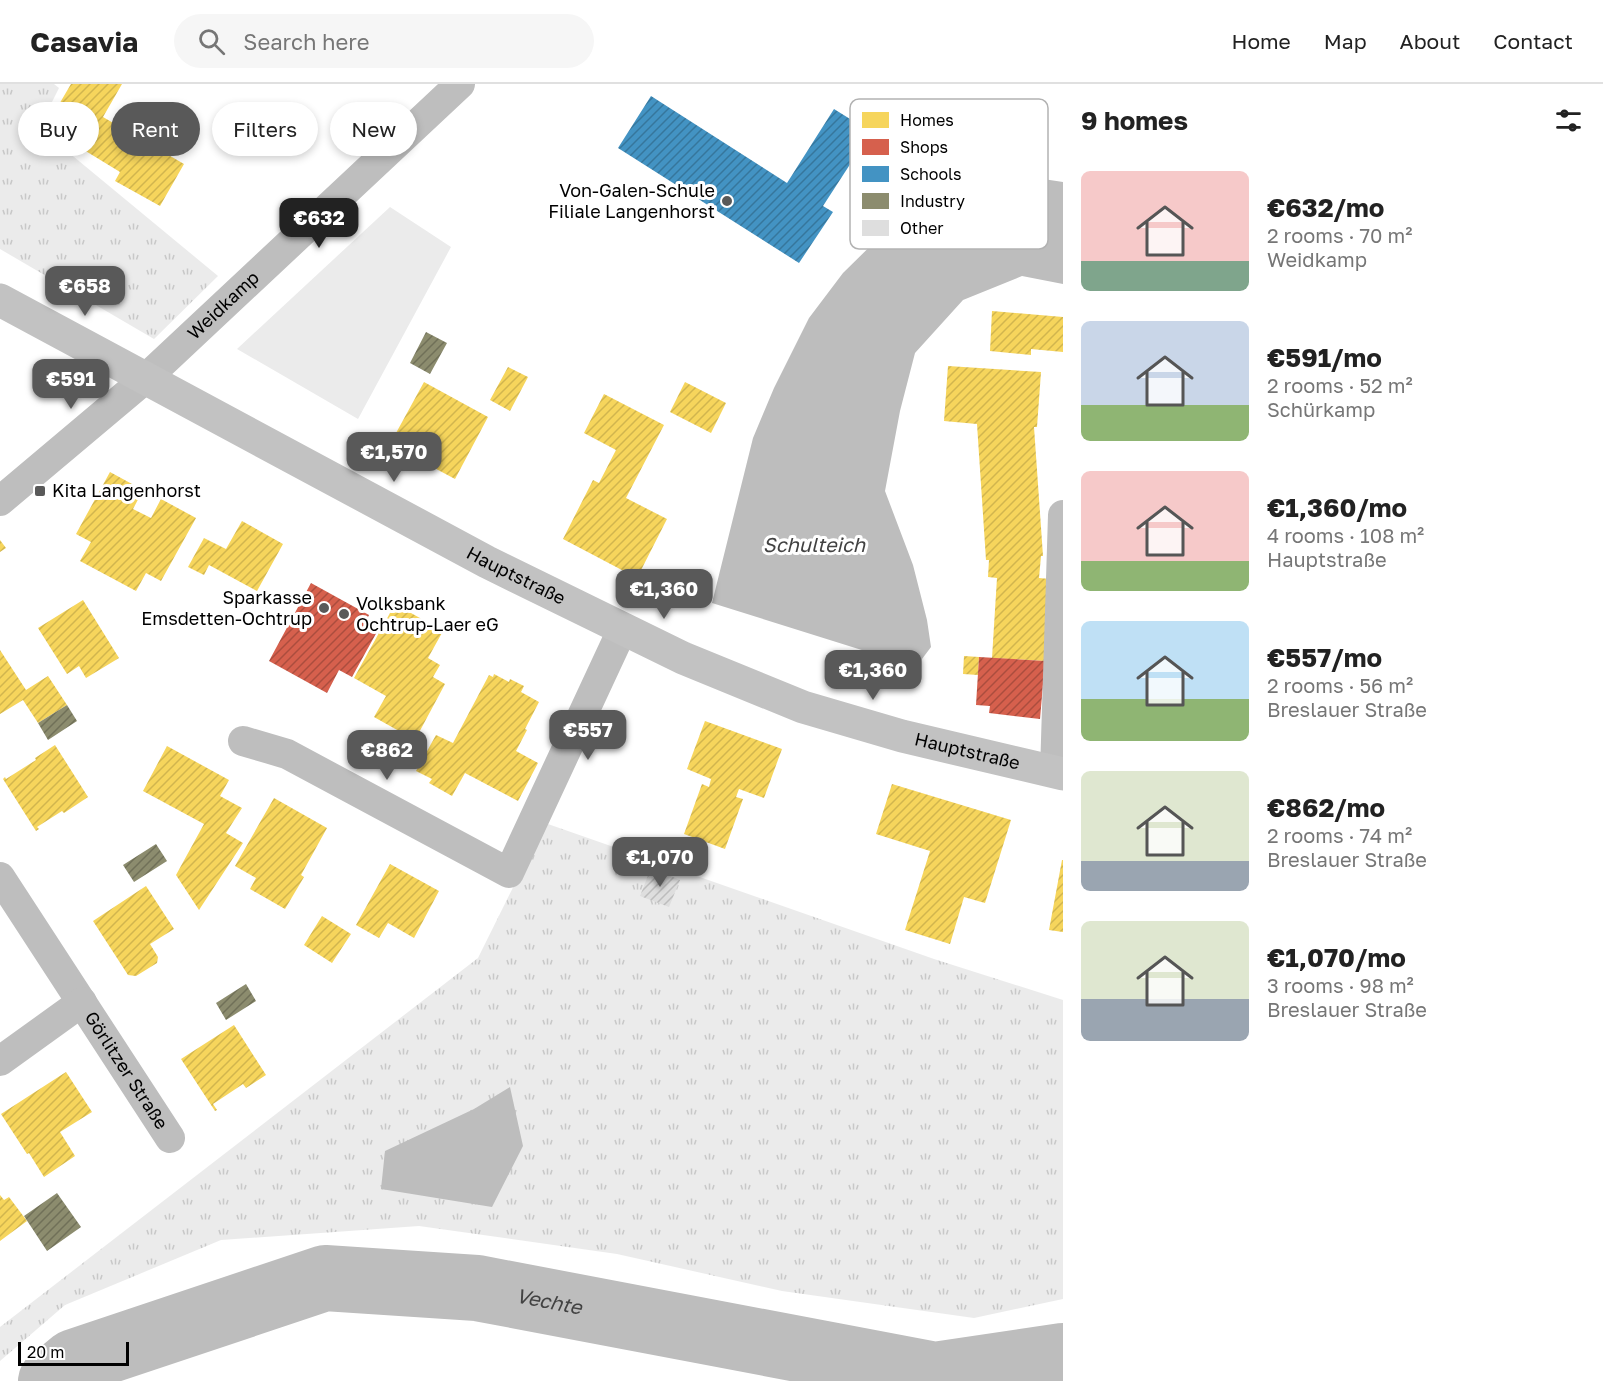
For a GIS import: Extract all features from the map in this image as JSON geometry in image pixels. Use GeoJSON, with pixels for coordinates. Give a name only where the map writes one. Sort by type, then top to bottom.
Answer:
{"type":"FeatureCollection","features":[{"type":"Feature","properties":{"kind":"main road","name":"Hauptstraße"},"geometry":{"type":"LineString","coordinates":[[0,300],[487,562],[683,658],[804,707],[902,736],[1059,773]]}},
{"type":"Feature","properties":{"kind":"street","name":"Weidkamp"},"geometry":{"type":"LineString","coordinates":[[0,501],[145,379],[460,84]]}},
{"type":"Feature","properties":{"kind":"street"},"geometry":{"type":"LineString","coordinates":[[1059,773],[1063,514]]}},
{"type":"Feature","properties":{"kind":"street"},"geometry":{"type":"LineString","coordinates":[[243,741],[287,754],[508,873],[623,628]]}},
{"type":"Feature","properties":{"kind":"street","name":"Görlitzer Straße"},"geometry":{"type":"LineString","coordinates":[[0,877],[170,1138]]}},
{"type":"Feature","properties":{"kind":"street","name":"Görlitzer Straße"},"geometry":{"type":"LineString","coordinates":[[0,1061],[82,1002]]}},
{"type":"Feature","properties":{"kind":"green space"},"geometry":{"type":"Polygon","coordinates":[[[0,84],[54,84],[59,88],[52,102],[18,102],[18,156],[73,156],[218,276],[154,339],[0,249],[0,84]]]}},
{"type":"Feature","properties":{"kind":"green space"},"geometry":{"type":"Polygon","coordinates":[[[390,207],[451,247],[358,419],[237,349],[390,207]]]}},
{"type":"Feature","properties":{"kind":"green space"},"geometry":{"type":"Polygon","coordinates":[[[545,823],[934,959],[1063,1000],[1063,1299],[974,1318],[782,1291],[617,1254],[419,1226],[221,1240],[65,1305],[0,1361],[0,1327],[478,958],[545,823]]]}},
{"type":"Feature","properties":{"kind":"water","name":"Schulteich"},"geometry":{"type":"Polygon","coordinates":[[[1048,180],[1063,182],[1063,284],[1022,276],[963,300],[915,353],[900,411],[885,491],[913,565],[927,620],[931,647],[916,667],[712,603],[753,438],[774,388],[809,318],[843,273],[867,249],[1048,249],[1048,180]]]}},
{"type":"Feature","properties":{"kind":"water"},"geometry":{"type":"Polygon","coordinates":[[[510,1087],[523,1146],[492,1207],[381,1189],[385,1151],[474,1109],[510,1087]]]}},
{"type":"Feature","properties":{"kind":"building: Homes"},"geometry":{"type":"Polygon","coordinates":[[[71,84],[122,84],[103,117],[111,122],[111,156],[170,156],[184,164],[160,206],[115,181],[120,172],[94,156],[99,156],[99,102],[60,102],[71,84]]]}},
{"type":"Feature","properties":{"kind":"building: Homes"},"geometry":{"type":"Polygon","coordinates":[[[992,311],[1063,317],[1063,352],[1031,349],[1031,355],[990,351],[992,311]]]}},
{"type":"Feature","properties":{"kind":"building: Homes"},"geometry":{"type":"Polygon","coordinates":[[[948,366],[1041,372],[1037,427],[1034,427],[1043,556],[1041,556],[1039,578],[1050,579],[1045,661],[992,658],[997,578],[988,577],[989,560],[986,560],[977,424],[944,421],[948,366]]]}},
{"type":"Feature","properties":{"kind":"building: Homes"},"geometry":{"type":"Polygon","coordinates":[[[508,367],[528,377],[510,411],[490,400],[508,367]]]}},
{"type":"Feature","properties":{"kind":"building: Homes"},"geometry":{"type":"Polygon","coordinates":[[[424,382],[488,417],[455,479],[425,463],[427,459],[415,453],[413,456],[390,444],[424,382]]]}},
{"type":"Feature","properties":{"kind":"building: Homes"},"geometry":{"type":"Polygon","coordinates":[[[685,382],[726,403],[711,433],[670,412],[685,382]]]}},
{"type":"Feature","properties":{"kind":"building: Homes"},"geometry":{"type":"Polygon","coordinates":[[[604,394],[664,425],[626,498],[667,519],[637,578],[563,539],[593,480],[599,483],[616,450],[584,433],[604,394]]]}},
{"type":"Feature","properties":{"kind":"building: Homes"},"geometry":{"type":"Polygon","coordinates":[[[110,472],[143,490],[133,509],[151,518],[161,499],[196,518],[161,581],[146,573],[136,591],[80,561],[91,542],[76,534],[110,472]]]}},
{"type":"Feature","properties":{"kind":"building: Homes"},"geometry":{"type":"Polygon","coordinates":[[[242,521],[283,544],[257,591],[209,565],[204,575],[188,567],[204,538],[226,549],[242,521]]]}},
{"type":"Feature","properties":{"kind":"building: Homes"},"geometry":{"type":"Polygon","coordinates":[[[0,540],[6,548],[0,552],[0,540]]]}},
{"type":"Feature","properties":{"kind":"building: Homes"},"geometry":{"type":"Polygon","coordinates":[[[83,600],[119,658],[86,678],[79,666],[67,674],[38,628],[83,600]]]}},
{"type":"Feature","properties":{"kind":"building: Homes"},"geometry":{"type":"Polygon","coordinates":[[[395,604],[443,631],[428,658],[440,665],[433,677],[445,684],[415,740],[374,717],[386,696],[354,678],[395,604]]]}},
{"type":"Feature","properties":{"kind":"building: Homes"},"geometry":{"type":"Polygon","coordinates":[[[0,650],[26,690],[48,676],[67,705],[38,723],[23,700],[0,714],[0,650]]]}},
{"type":"Feature","properties":{"kind":"building: Homes"},"geometry":{"type":"Polygon","coordinates":[[[964,656],[979,657],[978,675],[963,674],[964,656]]]}},
{"type":"Feature","properties":{"kind":"building: Homes"},"geometry":{"type":"Polygon","coordinates":[[[494,674],[509,682],[510,679],[524,686],[521,692],[539,702],[516,751],[538,763],[518,801],[465,773],[452,796],[429,783],[432,779],[416,771],[436,735],[453,743],[489,675],[493,677],[494,674]]]}},
{"type":"Feature","properties":{"kind":"building: Homes"},"geometry":{"type":"Polygon","coordinates":[[[705,721],[782,749],[764,798],[739,789],[736,797],[743,799],[725,849],[684,834],[702,784],[709,787],[711,779],[687,769],[705,721]]]}},
{"type":"Feature","properties":{"kind":"building: Homes"},"geometry":{"type":"Polygon","coordinates":[[[55,745],[88,797],[37,827],[39,829],[36,831],[3,779],[36,760],[35,758],[55,745]]]}},
{"type":"Feature","properties":{"kind":"building: Homes"},"geometry":{"type":"Polygon","coordinates":[[[167,746],[229,780],[220,796],[242,808],[226,833],[243,843],[199,910],[176,875],[204,824],[143,791],[167,746]]]}},
{"type":"Feature","properties":{"kind":"building: Homes"},"geometry":{"type":"Polygon","coordinates":[[[892,784],[1011,820],[985,903],[964,897],[950,944],[905,930],[930,851],[876,834],[892,784]]]}},
{"type":"Feature","properties":{"kind":"building: Homes"},"geometry":{"type":"Polygon","coordinates":[[[274,798],[327,828],[301,875],[304,877],[285,909],[250,889],[256,878],[235,866],[274,798]]]}},
{"type":"Feature","properties":{"kind":"building: Homes"},"geometry":{"type":"Polygon","coordinates":[[[1063,860],[1063,932],[1049,930],[1063,860]]]}},
{"type":"Feature","properties":{"kind":"building: Homes"},"geometry":{"type":"Polygon","coordinates":[[[390,864],[439,891],[414,938],[388,923],[379,938],[356,925],[390,864]]]}},
{"type":"Feature","properties":{"kind":"building: Homes"},"geometry":{"type":"Polygon","coordinates":[[[146,886],[174,929],[150,944],[158,957],[157,963],[136,976],[128,975],[93,921],[146,886]]]}},
{"type":"Feature","properties":{"kind":"building: Homes"},"geometry":{"type":"Polygon","coordinates":[[[322,916],[351,934],[332,963],[304,945],[322,916]]]}},
{"type":"Feature","properties":{"kind":"building: Homes"},"geometry":{"type":"Polygon","coordinates":[[[234,1025],[266,1075],[246,1088],[243,1084],[213,1104],[217,1110],[215,1111],[181,1059],[234,1025]]]}},
{"type":"Feature","properties":{"kind":"building: Homes"},"geometry":{"type":"Polygon","coordinates":[[[66,1072],[92,1112],[60,1132],[75,1156],[44,1177],[1,1114],[66,1072]]]}},
{"type":"Feature","properties":{"kind":"building: Homes"},"geometry":{"type":"Polygon","coordinates":[[[0,1195],[4,1200],[9,1197],[27,1221],[0,1241],[0,1195]]]}},
{"type":"Feature","properties":{"kind":"building: Shops"},"geometry":{"type":"Polygon","coordinates":[[[311,583],[369,615],[365,623],[378,630],[352,677],[339,670],[327,693],[269,661],[311,583]]]}},
{"type":"Feature","properties":{"kind":"building: Shops"},"geometry":{"type":"Polygon","coordinates":[[[979,657],[1045,661],[1040,719],[989,713],[990,706],[976,705],[979,657]]]}},
{"type":"Feature","properties":{"kind":"building: Schools"},"geometry":{"type":"Polygon","coordinates":[[[651,96],[787,183],[834,109],[850,119],[850,164],[823,206],[833,212],[799,263],[618,148],[651,96]]]}},
{"type":"Feature","properties":{"kind":"building: Industry"},"geometry":{"type":"Polygon","coordinates":[[[426,332],[447,343],[430,374],[410,363],[426,332]]]}},
{"type":"Feature","properties":{"kind":"building: Industry"},"geometry":{"type":"Polygon","coordinates":[[[67,705],[77,721],[48,740],[38,723],[67,705]]]}},
{"type":"Feature","properties":{"kind":"building: Industry"},"geometry":{"type":"Polygon","coordinates":[[[156,844],[167,861],[134,882],[123,865],[156,844]]]}},
{"type":"Feature","properties":{"kind":"building: Industry"},"geometry":{"type":"Polygon","coordinates":[[[246,984],[256,1001],[226,1020],[216,1003],[246,984]]]}},
{"type":"Feature","properties":{"kind":"building: Industry"},"geometry":{"type":"Polygon","coordinates":[[[57,1193],[81,1227],[47,1251],[24,1216],[57,1193]]]}},
{"type":"Feature","properties":{"kind":"building: Other"},"geometry":{"type":"Polygon","coordinates":[[[651,868],[680,880],[669,907],[640,896],[651,868]]]}},
{"type":"Feature","properties":{"kind":"waterway","name":"Vechte"},"geometry":{"type":"LineString","coordinates":[[51,1381],[74,1362],[325,1278],[477,1288],[935,1375],[1063,1356]]}},
{"type":"Feature","properties":{"kind":"place","name":"Von-Galen-Schule Filiale Langenhorst"},"geometry":{"type":"Point","coordinates":[727,201]}},
{"type":"Feature","properties":{"kind":"place","name":"Kita Langenhorst"},"geometry":{"type":"Point","coordinates":[40,491]}},
{"type":"Feature","properties":{"kind":"place","name":"Sparkasse Emsdetten-Ochtrup"},"geometry":{"type":"Point","coordinates":[324,608]}},
{"type":"Feature","properties":{"kind":"place","name":"Volksbank Ochtrup-Laer eG"},"geometry":{"type":"Point","coordinates":[344,614]}}]}
